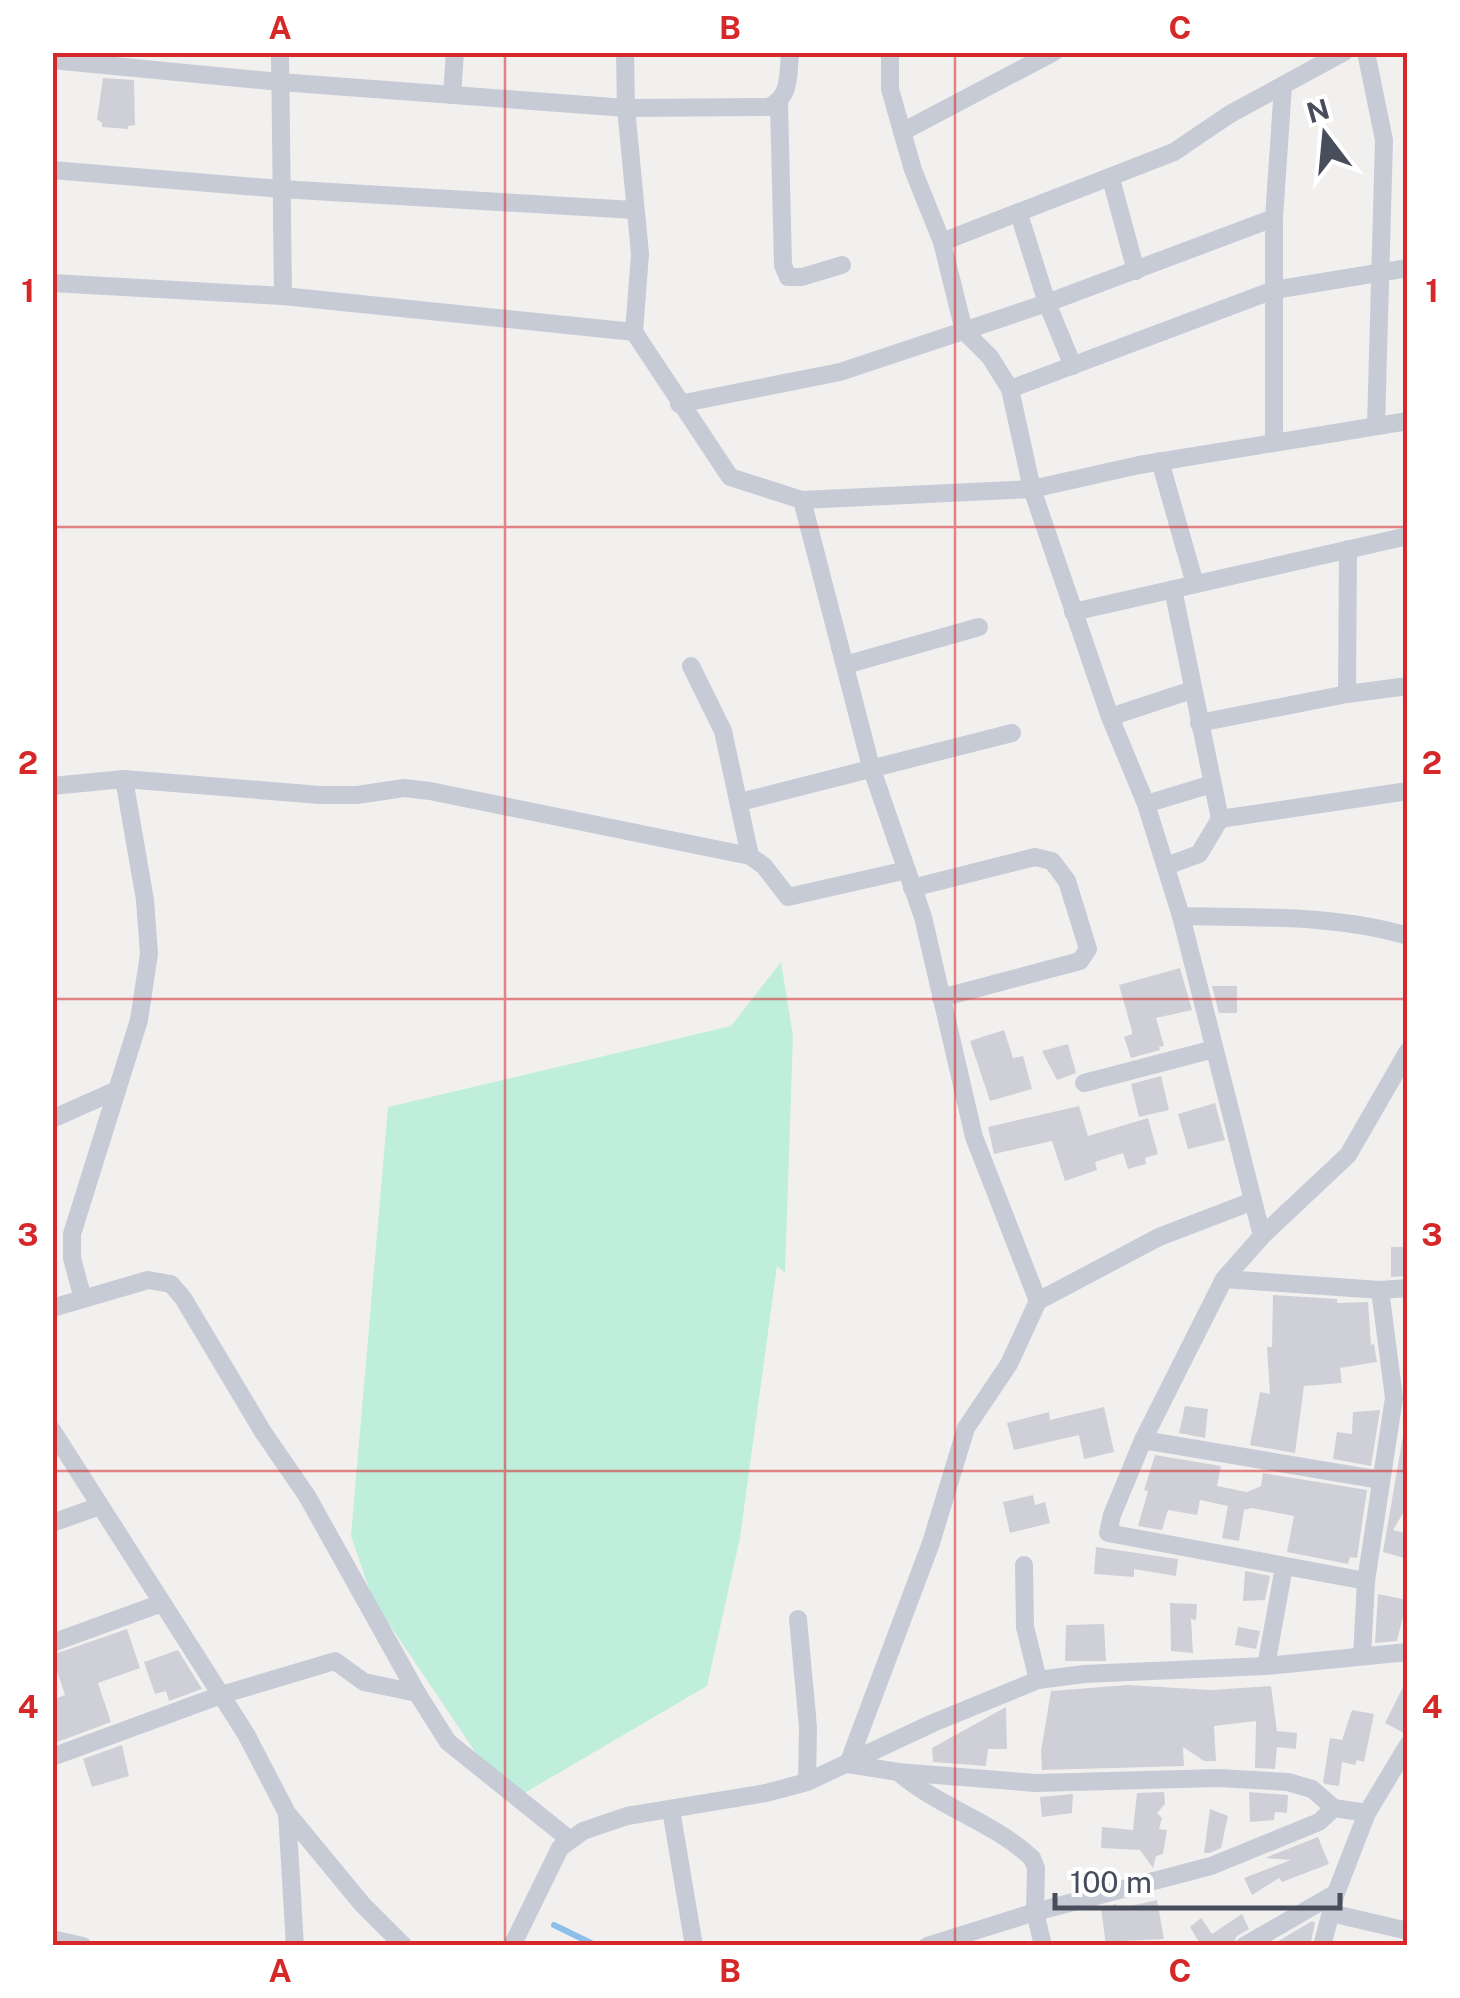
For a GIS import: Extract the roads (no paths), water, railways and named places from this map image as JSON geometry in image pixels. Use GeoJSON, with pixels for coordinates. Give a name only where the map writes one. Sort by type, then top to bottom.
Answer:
{"type":"FeatureCollection","features":[{"type":"Feature","properties":{"kind":"street"},"geometry":{"type":"LineString","coordinates":[[280,52],[282,296]]}},
{"type":"Feature","properties":{"kind":"street"},"geometry":{"type":"LineString","coordinates":[[452,95],[455,52]]}},
{"type":"Feature","properties":{"kind":"street"},"geometry":{"type":"LineString","coordinates":[[625,52],[626,108],[640,254],[634,332],[730,476],[802,500],[1032,489],[1160,461],[1408,421]]}},
{"type":"Feature","properties":{"kind":"street"},"geometry":{"type":"LineString","coordinates":[[52,60],[626,108],[768,107],[785,95],[790,52]]}},
{"type":"Feature","properties":{"kind":"street"},"geometry":{"type":"LineString","coordinates":[[902,132],[1054,52]]}},
{"type":"Feature","properties":{"kind":"street"},"geometry":{"type":"LineString","coordinates":[[942,242],[1174,152],[1230,114],[1344,52]]}},
{"type":"Feature","properties":{"kind":"street"},"geometry":{"type":"LineString","coordinates":[[1366,52],[1384,140],[1376,426]]}},
{"type":"Feature","properties":{"kind":"street"},"geometry":{"type":"LineString","coordinates":[[894,55],[890,89],[913,170],[942,242],[964,330],[990,357],[1010,390],[1032,489],[1166,866],[1262,1236]]}},
{"type":"Feature","properties":{"kind":"street"},"geometry":{"type":"LineString","coordinates":[[1274,441],[1274,218],[1283,86]]}},
{"type":"Feature","properties":{"kind":"street"},"geometry":{"type":"LineString","coordinates":[[779,102],[783,265],[788,277],[842,265]]}},
{"type":"Feature","properties":{"kind":"street"},"geometry":{"type":"LineString","coordinates":[[52,170],[281,189],[634,210]]}},
{"type":"Feature","properties":{"kind":"street"},"geometry":{"type":"LineString","coordinates":[[1111,179],[1136,271]]}},
{"type":"Feature","properties":{"kind":"street"},"geometry":{"type":"LineString","coordinates":[[1019,214],[1072,366]]}},
{"type":"Feature","properties":{"kind":"street"},"geometry":{"type":"LineString","coordinates":[[679,404],[840,372],[1047,303],[1274,218]]}},
{"type":"Feature","properties":{"kind":"street"},"geometry":{"type":"LineString","coordinates":[[1010,390],[1274,290],[1408,268]]}},
{"type":"Feature","properties":{"kind":"street"},"geometry":{"type":"LineString","coordinates":[[52,283],[282,296],[634,332]]}},
{"type":"Feature","properties":{"kind":"street"},"geometry":{"type":"LineString","coordinates":[[1160,461],[1195,584]]}},
{"type":"Feature","properties":{"kind":"street"},"geometry":{"type":"LineString","coordinates":[[802,500],[871,767],[923,918],[974,1137],[1038,1301]]}},
{"type":"Feature","properties":{"kind":"street"},"geometry":{"type":"LineString","coordinates":[[1073,612],[1408,536]]}},
{"type":"Feature","properties":{"kind":"street"},"geometry":{"type":"LineString","coordinates":[[1347,694],[1348,549]]}},
{"type":"Feature","properties":{"kind":"street"},"geometry":{"type":"LineString","coordinates":[[1166,866],[1198,854],[1220,819],[1173,589]]}},
{"type":"Feature","properties":{"kind":"street"},"geometry":{"type":"LineString","coordinates":[[846,665],[979,627]]}},
{"type":"Feature","properties":{"kind":"street"},"geometry":{"type":"LineString","coordinates":[[691,666],[723,731],[750,856]]}},
{"type":"Feature","properties":{"kind":"street"},"geometry":{"type":"LineString","coordinates":[[1199,723],[1408,686]]}},
{"type":"Feature","properties":{"kind":"street"},"geometry":{"type":"LineString","coordinates":[[1110,717],[1192,690]]}},
{"type":"Feature","properties":{"kind":"street"},"geometry":{"type":"LineString","coordinates":[[740,802],[1012,733]]}},
{"type":"Feature","properties":{"kind":"street"},"geometry":{"type":"LineString","coordinates":[[52,786],[124,779],[320,795],[357,795],[404,788],[430,791],[750,856],[764,866],[788,897],[1035,857],[1052,861],[1067,881],[1088,949],[1080,961],[941,998]]}},
{"type":"Feature","properties":{"kind":"street"},"geometry":{"type":"LineString","coordinates":[[83,1299],[72,1258],[72,1234],[140,1020],[149,954],[145,900],[124,779]]}},
{"type":"Feature","properties":{"kind":"street"},"geometry":{"type":"LineString","coordinates":[[1146,804],[1212,784]]}},
{"type":"Feature","properties":{"kind":"street"},"geometry":{"type":"LineString","coordinates":[[1220,819],[1408,791]]}},
{"type":"Feature","properties":{"kind":"street"},"geometry":{"type":"LineString","coordinates":[[1181,916],[1318,920],[1382,928],[1408,936]]}},
{"type":"Feature","properties":{"kind":"street"},"geometry":{"type":"LineString","coordinates":[[1084,1083],[1214,1049]]}},
{"type":"Feature","properties":{"kind":"street"},"geometry":{"type":"LineString","coordinates":[[1366,1581],[1109,1534],[1112,1515],[1143,1440],[1224,1279],[1262,1236],[1348,1155],[1408,1051]]}},
{"type":"Feature","properties":{"kind":"street"},"geometry":{"type":"LineString","coordinates":[[52,1119],[117,1090]]}},
{"type":"Feature","properties":{"kind":"street"},"geometry":{"type":"LineString","coordinates":[[848,1764],[931,1543],[966,1428],[1009,1364],[1038,1301],[1159,1237],[1252,1201]]}},
{"type":"Feature","properties":{"kind":"street"},"geometry":{"type":"LineString","coordinates":[[1224,1279],[1380,1290],[1408,1288]]}},
{"type":"Feature","properties":{"kind":"street"},"geometry":{"type":"LineString","coordinates":[[52,1308],[148,1280],[171,1284],[307,1496],[448,1742],[569,1839]]}},
{"type":"Feature","properties":{"kind":"street"},"geometry":{"type":"LineString","coordinates":[[1362,1656],[1366,1581],[1394,1398],[1380,1290]]}},
{"type":"Feature","properties":{"kind":"street"},"geometry":{"type":"LineString","coordinates":[[52,1430],[246,1734],[286,1813],[362,1904],[404,1946]]}},
{"type":"Feature","properties":{"kind":"street"},"geometry":{"type":"LineString","coordinates":[[1143,1440],[1382,1480]]}},
{"type":"Feature","properties":{"kind":"street"},"geometry":{"type":"LineString","coordinates":[[52,1522],[100,1506]]}},
{"type":"Feature","properties":{"kind":"street"},"geometry":{"type":"LineString","coordinates":[[1024,1566],[1025,1627],[1038,1680]]}},
{"type":"Feature","properties":{"kind":"street"},"geometry":{"type":"LineString","coordinates":[[1266,1666],[1284,1567]]}},
{"type":"Feature","properties":{"kind":"street"},"geometry":{"type":"LineString","coordinates":[[52,1643],[162,1604]]}},
{"type":"Feature","properties":{"kind":"street"},"geometry":{"type":"LineString","coordinates":[[798,1619],[808,1726],[807,1782]]}},
{"type":"Feature","properties":{"kind":"street"},"geometry":{"type":"LineString","coordinates":[[512,1946],[544,1876],[569,1839],[604,1823],[807,1782],[933,1723],[1038,1680],[1084,1674],[1266,1666],[1408,1652]]}},
{"type":"Feature","properties":{"kind":"street"},"geometry":{"type":"LineString","coordinates":[[52,1757],[221,1696],[335,1662],[364,1682],[417,1693]]}},
{"type":"Feature","properties":{"kind":"street"},"geometry":{"type":"LineString","coordinates":[[1322,1946],[1336,1893],[1366,1812],[1408,1745]]}},
{"type":"Feature","properties":{"kind":"street"},"geometry":{"type":"LineString","coordinates":[[848,1764],[1036,1783],[1218,1778],[1288,1782],[1312,1789],[1334,1808],[1366,1812]]}},
{"type":"Feature","properties":{"kind":"street"},"geometry":{"type":"LineString","coordinates":[[898,1772],[921,1792],[961,1811],[1032,1858],[1036,1868],[1035,1912],[1043,1946]]}},
{"type":"Feature","properties":{"kind":"street"},"geometry":{"type":"LineString","coordinates":[[927,1946],[1035,1912],[1211,1866],[1319,1822],[1334,1808]]}},
{"type":"Feature","properties":{"kind":"street"},"geometry":{"type":"LineString","coordinates":[[671,1810],[694,1946]]}},
{"type":"Feature","properties":{"kind":"street"},"geometry":{"type":"LineString","coordinates":[[286,1813],[295,1946]]}},
{"type":"Feature","properties":{"kind":"street"},"geometry":{"type":"LineString","coordinates":[[1244,1946],[1336,1893]]}},
{"type":"Feature","properties":{"kind":"street"},"geometry":{"type":"LineString","coordinates":[[1331,1912],[1408,1931]]}},
{"type":"Feature","properties":{"kind":"street"},"geometry":{"type":"LineString","coordinates":[[52,1939],[83,1946]]}},
{"type":"Feature","properties":{"kind":"waterway"},"geometry":{"type":"LineString","coordinates":[[554,1925],[597,1946]]}}]}
